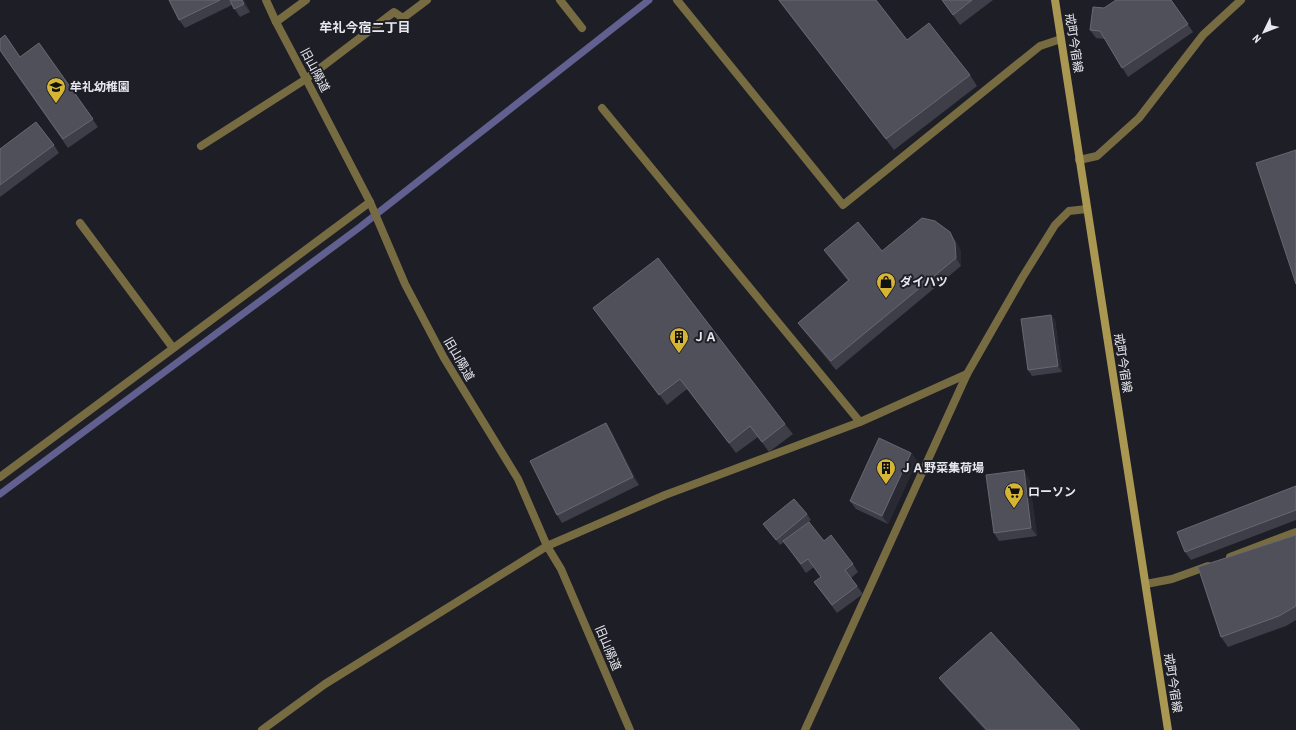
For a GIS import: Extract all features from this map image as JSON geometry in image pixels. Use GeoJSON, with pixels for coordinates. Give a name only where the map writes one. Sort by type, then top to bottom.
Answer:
{"type":"FeatureCollection","features":[{"type":"Feature","properties":{"kind":"street","name":"旧山陽道"},"geometry":{"type":"LineString","coordinates":[[266,0],[370,202],[405,284],[444,358],[518,479],[547,546],[561,569],[630,730]]}},
{"type":"Feature","properties":{"kind":"street"},"geometry":{"type":"LineString","coordinates":[[276,22],[306,0]]}},
{"type":"Feature","properties":{"kind":"street"},"geometry":{"type":"LineString","coordinates":[[201,146],[306,79],[394,12],[402,18],[427,0]]}},
{"type":"Feature","properties":{"kind":"street"},"geometry":{"type":"LineString","coordinates":[[560,0],[582,28]]}},
{"type":"Feature","properties":{"kind":"street"},"geometry":{"type":"LineString","coordinates":[[677,0],[843,205],[1040,46],[1061,39]]}},
{"type":"Feature","properties":{"kind":"street","name":"戒町今宿線"},"geometry":{"type":"LineString","coordinates":[[1055,0],[1168,730]]}},
{"type":"Feature","properties":{"kind":"street"},"geometry":{"type":"LineString","coordinates":[[1079,160],[1097,156],[1139,118],[1203,35],[1240,0]]}},
{"type":"Feature","properties":{"kind":"street"},"geometry":{"type":"LineString","coordinates":[[602,108],[860,422]]}},
{"type":"Feature","properties":{"kind":"street"},"geometry":{"type":"LineString","coordinates":[[0,477],[370,202]]}},
{"type":"Feature","properties":{"kind":"street"},"geometry":{"type":"LineString","coordinates":[[805,730],[967,374],[1022,278],[1055,225],[1069,210],[1087,209]]}},
{"type":"Feature","properties":{"kind":"street"},"geometry":{"type":"LineString","coordinates":[[80,223],[173,348]]}},
{"type":"Feature","properties":{"kind":"street"},"geometry":{"type":"LineString","coordinates":[[262,730],[325,684],[547,546],[665,495],[860,422],[967,374]]}},
{"type":"Feature","properties":{"kind":"street"},"geometry":{"type":"LineString","coordinates":[[1146,584],[1172,579],[1296,532]]}},
{"type":"Feature","properties":{"kind":"building"},"geometry":{"type":"Polygon","coordinates":[[[169,0],[220,0],[179,20],[169,0]]]}},
{"type":"Feature","properties":{"kind":"building"},"geometry":{"type":"Polygon","coordinates":[[[230,0],[242,0],[244,4],[234,9],[230,0]]]}},
{"type":"Feature","properties":{"kind":"building"},"geometry":{"type":"Polygon","coordinates":[[[779,0],[876,0],[907,40],[929,23],[970,75],[886,139],[779,0]]]}},
{"type":"Feature","properties":{"kind":"building"},"geometry":{"type":"Polygon","coordinates":[[[942,0],[972,0],[953,15],[942,0]]]}},
{"type":"Feature","properties":{"kind":"building"},"geometry":{"type":"Polygon","coordinates":[[[1116,0],[1171,0],[1188,24],[1122,68],[1100,31],[1090,30],[1093,7],[1104,8],[1116,0]]]}},
{"type":"Feature","properties":{"kind":"building"},"geometry":{"type":"Polygon","coordinates":[[[5,35],[20,57],[39,43],[93,119],[63,139],[0,50],[0,39],[5,35]]]}},
{"type":"Feature","properties":{"kind":"building"},"geometry":{"type":"Polygon","coordinates":[[[36,122],[54,145],[0,185],[0,149],[36,122]]]}},
{"type":"Feature","properties":{"kind":"building"},"geometry":{"type":"Polygon","coordinates":[[[1296,150],[1296,284],[1256,163],[1296,150]]]}},
{"type":"Feature","properties":{"kind":"building"},"geometry":{"type":"Polygon","coordinates":[[[922,218],[935,221],[950,232],[955,243],[956,258],[831,361],[798,323],[849,280],[824,250],[858,222],[882,251],[922,218]]]}},
{"type":"Feature","properties":{"kind":"building","name":"ＪＡ"},"geometry":{"type":"Polygon","coordinates":[[[658,258],[785,424],[762,442],[750,426],[729,443],[680,379],[659,395],[593,308],[658,258]]]}},
{"type":"Feature","properties":{"kind":"building"},"geometry":{"type":"Polygon","coordinates":[[[1051,315],[1058,366],[1028,370],[1021,319],[1051,315]]]}},
{"type":"Feature","properties":{"kind":"building"},"geometry":{"type":"Polygon","coordinates":[[[606,423],[633,477],[557,515],[530,461],[606,423]]]}},
{"type":"Feature","properties":{"kind":"building","name":"ＪＡ野菜集荷場"},"geometry":{"type":"Polygon","coordinates":[[[879,438],[911,453],[882,516],[850,501],[879,438]]]}},
{"type":"Feature","properties":{"kind":"building"},"geometry":{"type":"Polygon","coordinates":[[[1024,470],[1031,528],[994,533],[986,475],[1024,470]]]}},
{"type":"Feature","properties":{"kind":"building"},"geometry":{"type":"Polygon","coordinates":[[[1296,486],[1296,510],[1185,552],[1177,532],[1296,486]]]}},
{"type":"Feature","properties":{"kind":"building"},"geometry":{"type":"Polygon","coordinates":[[[794,499],[807,514],[776,540],[763,524],[794,499]]]}},
{"type":"Feature","properties":{"kind":"building"},"geometry":{"type":"Polygon","coordinates":[[[809,522],[824,541],[831,535],[853,564],[845,570],[857,586],[832,605],[814,582],[821,577],[808,559],[801,564],[783,541],[809,522]]]}},
{"type":"Feature","properties":{"kind":"building"},"geometry":{"type":"Polygon","coordinates":[[[1296,535],[1296,606],[1279,616],[1221,637],[1198,567],[1296,535]]]}},
{"type":"Feature","properties":{"kind":"building"},"geometry":{"type":"Polygon","coordinates":[[[991,632],[1080,730],[987,730],[939,678],[991,632]]]}},
{"type":"Feature","properties":{"kind":"waterway"},"geometry":{"type":"LineString","coordinates":[[0,494],[360,227],[649,0]]}},
{"type":"Feature","properties":{"kind":"place","name":"牟礼幼稚園"},"geometry":{"type":"Point","coordinates":[56,104]}},
{"type":"Feature","properties":{"kind":"place","name":"ダイハツ"},"geometry":{"type":"Point","coordinates":[886,299]}},
{"type":"Feature","properties":{"kind":"place","name":"ＪＡ"},"geometry":{"type":"Point","coordinates":[679,354]}},
{"type":"Feature","properties":{"kind":"place","name":"ＪＡ野菜集荷場"},"geometry":{"type":"Point","coordinates":[886,485]}},
{"type":"Feature","properties":{"kind":"place","name":"ローソン"},"geometry":{"type":"Point","coordinates":[1014,509]}},
{"type":"Feature","properties":{"kind":"district","name":"牟礼今宿二丁目"},"geometry":{"type":"Point","coordinates":[365,27]}}]}
